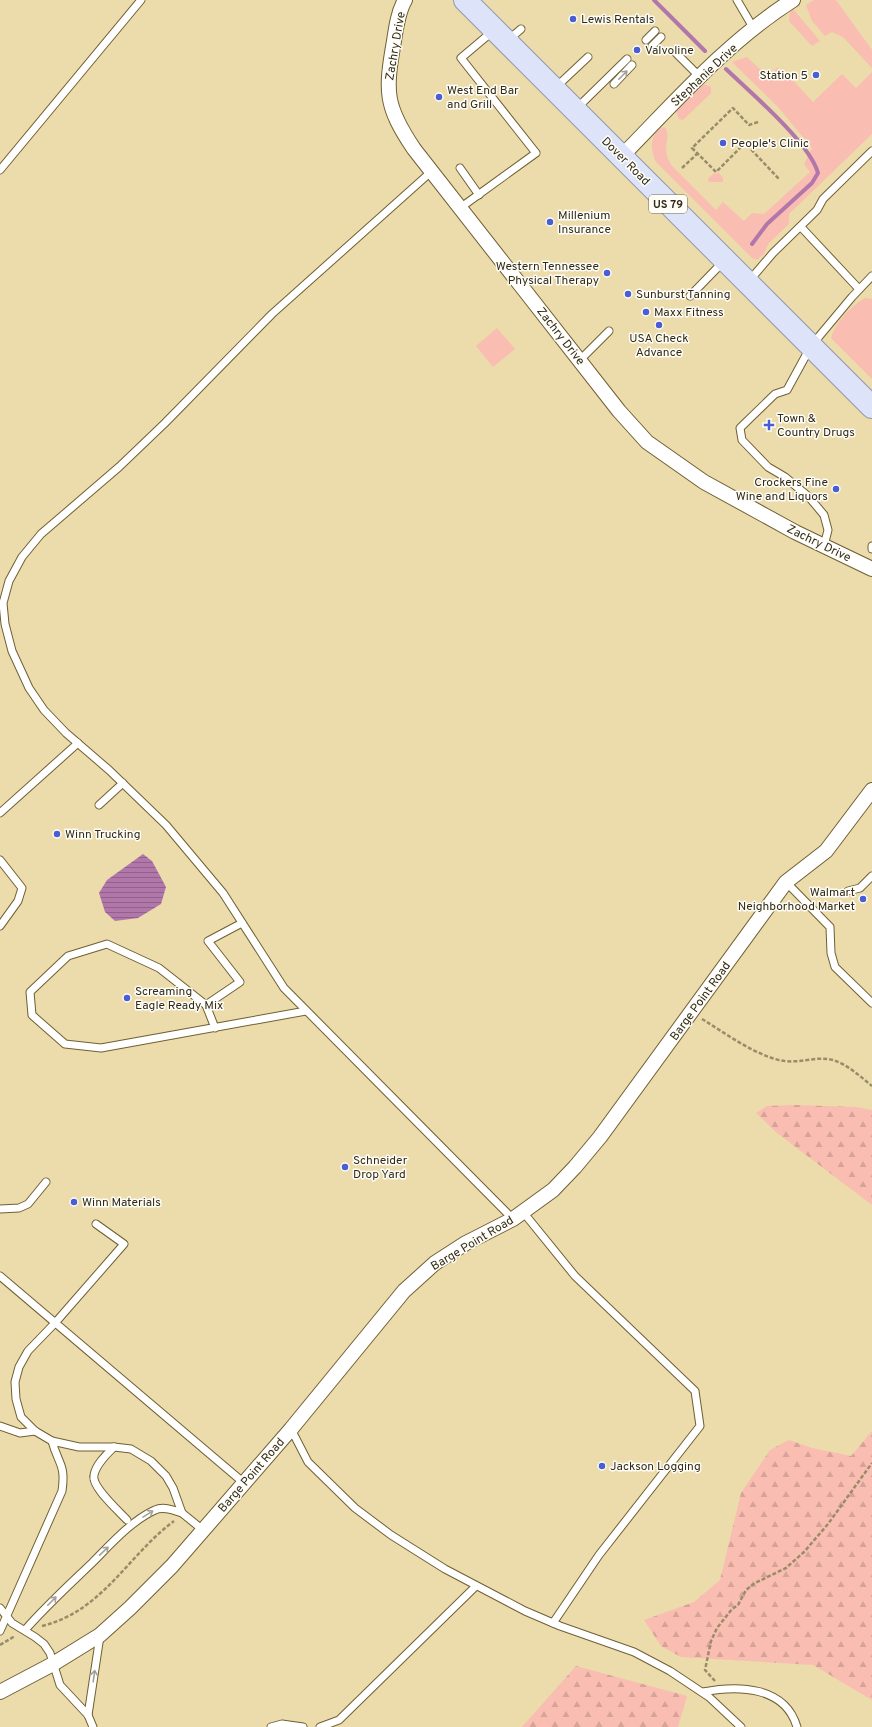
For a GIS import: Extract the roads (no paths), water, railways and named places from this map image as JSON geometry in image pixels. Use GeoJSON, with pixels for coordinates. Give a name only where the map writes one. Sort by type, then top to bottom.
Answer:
{"type":"FeatureCollection","features":[{"type":"Feature","properties":{"kind":"main road","name":"Dover Road"},"geometry":{"type":"LineString","coordinates":[[465,0],[507,33],[554,89],[872,407]]}},
{"type":"Feature","properties":{"kind":"street","name":"Stephanie Drive"},"geometry":{"type":"LineString","coordinates":[[621,157],[700,77],[754,29],[793,0]]}},
{"type":"Feature","properties":{"kind":"street","name":"Zachry Drive"},"geometry":{"type":"LineString","coordinates":[[402,2],[388,73],[389,98],[399,126],[460,208],[620,411],[653,446],[704,482],[795,532],[872,568]]}},
{"type":"Feature","properties":{"kind":"street","name":"Barge Point Road"},"geometry":{"type":"LineString","coordinates":[[0,1692],[53,1664],[100,1635],[172,1566],[291,1429],[404,1291],[435,1263],[466,1243],[518,1215],[553,1190],[600,1137],[786,882],[826,851],[872,790]]}},
{"type":"Feature","properties":{"kind":"lane"},"geometry":{"type":"LineString","coordinates":[[0,170],[141,0]]}},
{"type":"Feature","properties":{"kind":"lane"},"geometry":{"type":"LineString","coordinates":[[737,0],[754,29]]}},
{"type":"Feature","properties":{"kind":"lane"},"geometry":{"type":"LineString","coordinates":[[646,40],[655,31]]}},
{"type":"Feature","properties":{"kind":"lane"},"geometry":{"type":"LineString","coordinates":[[460,208],[536,153],[460,58],[507,33]]}},
{"type":"Feature","properties":{"kind":"lane"},"geometry":{"type":"LineString","coordinates":[[652,46],[661,37]]}},
{"type":"Feature","properties":{"kind":"lane"},"geometry":{"type":"LineString","coordinates":[[675,52],[700,77]]}},
{"type":"Feature","properties":{"kind":"lane"},"geometry":{"type":"LineString","coordinates":[[554,89],[588,56]]}},
{"type":"Feature","properties":{"kind":"lane"},"geometry":{"type":"LineString","coordinates":[[576,110],[627,59]]}},
{"type":"Feature","properties":{"kind":"lane"},"geometry":{"type":"LineString","coordinates":[[614,84],[632,65]]}},
{"type":"Feature","properties":{"kind":"lane"},"geometry":{"type":"LineString","coordinates":[[748,283],[772,253],[801,227],[817,210],[823,199],[872,151]]}},
{"type":"Feature","properties":{"kind":"lane"},"geometry":{"type":"LineString","coordinates":[[460,168],[478,195]]}},
{"type":"Feature","properties":{"kind":"lane"},"geometry":{"type":"LineString","coordinates":[[432,171],[272,314],[165,423],[119,467],[41,534],[22,557],[9,582],[3,603],[5,624],[12,651],[29,688],[44,710],[166,825],[222,893],[284,988],[518,1215],[575,1276],[695,1391],[700,1426],[599,1555],[553,1623]]}},
{"type":"Feature","properties":{"kind":"lane"},"geometry":{"type":"LineString","coordinates":[[801,227],[859,289]]}},
{"type":"Feature","properties":{"kind":"lane"},"geometry":{"type":"LineString","coordinates":[[690,296],[725,260]]}},
{"type":"Feature","properties":{"kind":"lane"},"geometry":{"type":"LineString","coordinates":[[824,546],[828,530],[824,515],[809,497],[785,477],[768,467],[742,440],[740,428],[775,394],[787,390],[812,346],[859,289],[872,276]]}},
{"type":"Feature","properties":{"kind":"lane"},"geometry":{"type":"LineString","coordinates":[[580,360],[609,330]]}},
{"type":"Feature","properties":{"kind":"lane"},"geometry":{"type":"LineString","coordinates":[[0,812],[78,743]]}},
{"type":"Feature","properties":{"kind":"lane"},"geometry":{"type":"LineString","coordinates":[[100,805],[123,783]]}},
{"type":"Feature","properties":{"kind":"lane"},"geometry":{"type":"LineString","coordinates":[[0,860],[22,888],[18,901],[0,926]]}},
{"type":"Feature","properties":{"kind":"lane"},"geometry":{"type":"LineString","coordinates":[[848,891],[860,888],[872,876]]}},
{"type":"Feature","properties":{"kind":"lane"},"geometry":{"type":"LineString","coordinates":[[786,882],[830,927],[831,953],[835,967],[872,1003]]}},
{"type":"Feature","properties":{"kind":"lane"},"geometry":{"type":"LineString","coordinates":[[206,1005],[240,982],[208,941],[242,922]]}},
{"type":"Feature","properties":{"kind":"lane"},"geometry":{"type":"LineString","coordinates":[[215,1028],[206,1005],[160,968],[107,944],[68,956],[30,992],[32,1015],[65,1044],[101,1048],[215,1028],[306,1011]]}},
{"type":"Feature","properties":{"kind":"lane"},"geometry":{"type":"LineString","coordinates":[[0,1209],[19,1208],[23,1206],[46,1182]]}},
{"type":"Feature","properties":{"kind":"lane"},"geometry":{"type":"LineString","coordinates":[[96,1224],[124,1244],[55,1323],[28,1351],[19,1367],[15,1382],[16,1399],[21,1416],[35,1431],[52,1441],[78,1447],[114,1447],[131,1449],[152,1462],[166,1476],[173,1488],[182,1513]]}},
{"type":"Feature","properties":{"kind":"lane"},"geometry":{"type":"LineString","coordinates":[[0,1276],[244,1482]]}},
{"type":"Feature","properties":{"kind":"lane"},"geometry":{"type":"LineString","coordinates":[[0,1426],[20,1433],[35,1431]]}},
{"type":"Feature","properties":{"kind":"lane"},"geometry":{"type":"LineString","coordinates":[[291,1429],[308,1462],[355,1508],[391,1535],[445,1569],[476,1586],[553,1623],[634,1652],[670,1671],[703,1692],[741,1727]]}},
{"type":"Feature","properties":{"kind":"lane"},"geometry":{"type":"LineString","coordinates":[[0,1631],[62,1491],[64,1475],[61,1462],[52,1441]]}},
{"type":"Feature","properties":{"kind":"lane"},"geometry":{"type":"LineString","coordinates":[[114,1447],[102,1460],[94,1475],[95,1482],[98,1488],[127,1520]]}},
{"type":"Feature","properties":{"kind":"lane"},"geometry":{"type":"LineString","coordinates":[[25,1630],[41,1612],[120,1535],[156,1509],[166,1509],[182,1513],[204,1530]]}},
{"type":"Feature","properties":{"kind":"lane"},"geometry":{"type":"LineString","coordinates":[[320,1727],[339,1720],[476,1586]]}},
{"type":"Feature","properties":{"kind":"lane"},"geometry":{"type":"LineString","coordinates":[[0,1608],[12,1623],[25,1630],[44,1644],[50,1653],[60,1685],[88,1714],[93,1727]]}},
{"type":"Feature","properties":{"kind":"lane"},"geometry":{"type":"LineString","coordinates":[[88,1714],[100,1635]]}},
{"type":"Feature","properties":{"kind":"lane"},"geometry":{"type":"LineString","coordinates":[[703,1692],[721,1688],[743,1688],[766,1693],[784,1703],[794,1718],[797,1727]]}},
{"type":"Feature","properties":{"kind":"lane"},"geometry":{"type":"LineString","coordinates":[[271,1727],[282,1724],[302,1727]]}},
{"type":"Feature","properties":{"kind":"waterway"},"geometry":{"type":"LineString","coordinates":[[654,0],[705,51]]}},
{"type":"Feature","properties":{"kind":"waterway"},"geometry":{"type":"LineString","coordinates":[[726,69],[764,104],[792,133],[804,147],[813,161],[818,173],[812,183],[767,224],[752,244]]}},
{"type":"Feature","properties":{"kind":"place","name":"Lewis Rentals"},"geometry":{"type":"Point","coordinates":[573,19]}},
{"type":"Feature","properties":{"kind":"place","name":"Valvoline"},"geometry":{"type":"Point","coordinates":[637,50]}},
{"type":"Feature","properties":{"kind":"place","name":"Station 5"},"geometry":{"type":"Point","coordinates":[816,75]}},
{"type":"Feature","properties":{"kind":"place","name":"West End Bar and Grill"},"geometry":{"type":"Point","coordinates":[439,97]}},
{"type":"Feature","properties":{"kind":"place","name":"People's Clinic"},"geometry":{"type":"Point","coordinates":[723,143]}},
{"type":"Feature","properties":{"kind":"place","name":"Millenium Insurance"},"geometry":{"type":"Point","coordinates":[550,222]}},
{"type":"Feature","properties":{"kind":"place","name":"Western Tennessee Physical Therapy"},"geometry":{"type":"Point","coordinates":[607,273]}},
{"type":"Feature","properties":{"kind":"place","name":"Sunburst Tanning"},"geometry":{"type":"Point","coordinates":[628,294]}},
{"type":"Feature","properties":{"kind":"place","name":"Maxx Fitness"},"geometry":{"type":"Point","coordinates":[646,312]}},
{"type":"Feature","properties":{"kind":"place","name":"USA Check Advance"},"geometry":{"type":"Point","coordinates":[659,325]}},
{"type":"Feature","properties":{"kind":"place","name":"Town & Country Drugs"},"geometry":{"type":"Point","coordinates":[769,425]}},
{"type":"Feature","properties":{"kind":"place","name":"Crockers Fine Wine and Liquors"},"geometry":{"type":"Point","coordinates":[836,489]}},
{"type":"Feature","properties":{"kind":"place","name":"Winn Trucking"},"geometry":{"type":"Point","coordinates":[57,834]}},
{"type":"Feature","properties":{"kind":"place","name":"Walmart Neighborhood Market"},"geometry":{"type":"Point","coordinates":[863,899]}},
{"type":"Feature","properties":{"kind":"place","name":"Screaming Eagle Ready Mix"},"geometry":{"type":"Point","coordinates":[127,998]}},
{"type":"Feature","properties":{"kind":"place","name":"Schneider Drop Yard"},"geometry":{"type":"Point","coordinates":[345,1167]}},
{"type":"Feature","properties":{"kind":"place","name":"Winn Materials"},"geometry":{"type":"Point","coordinates":[74,1202]}},
{"type":"Feature","properties":{"kind":"place","name":"Jackson Logging"},"geometry":{"type":"Point","coordinates":[602,1466]}}]}
